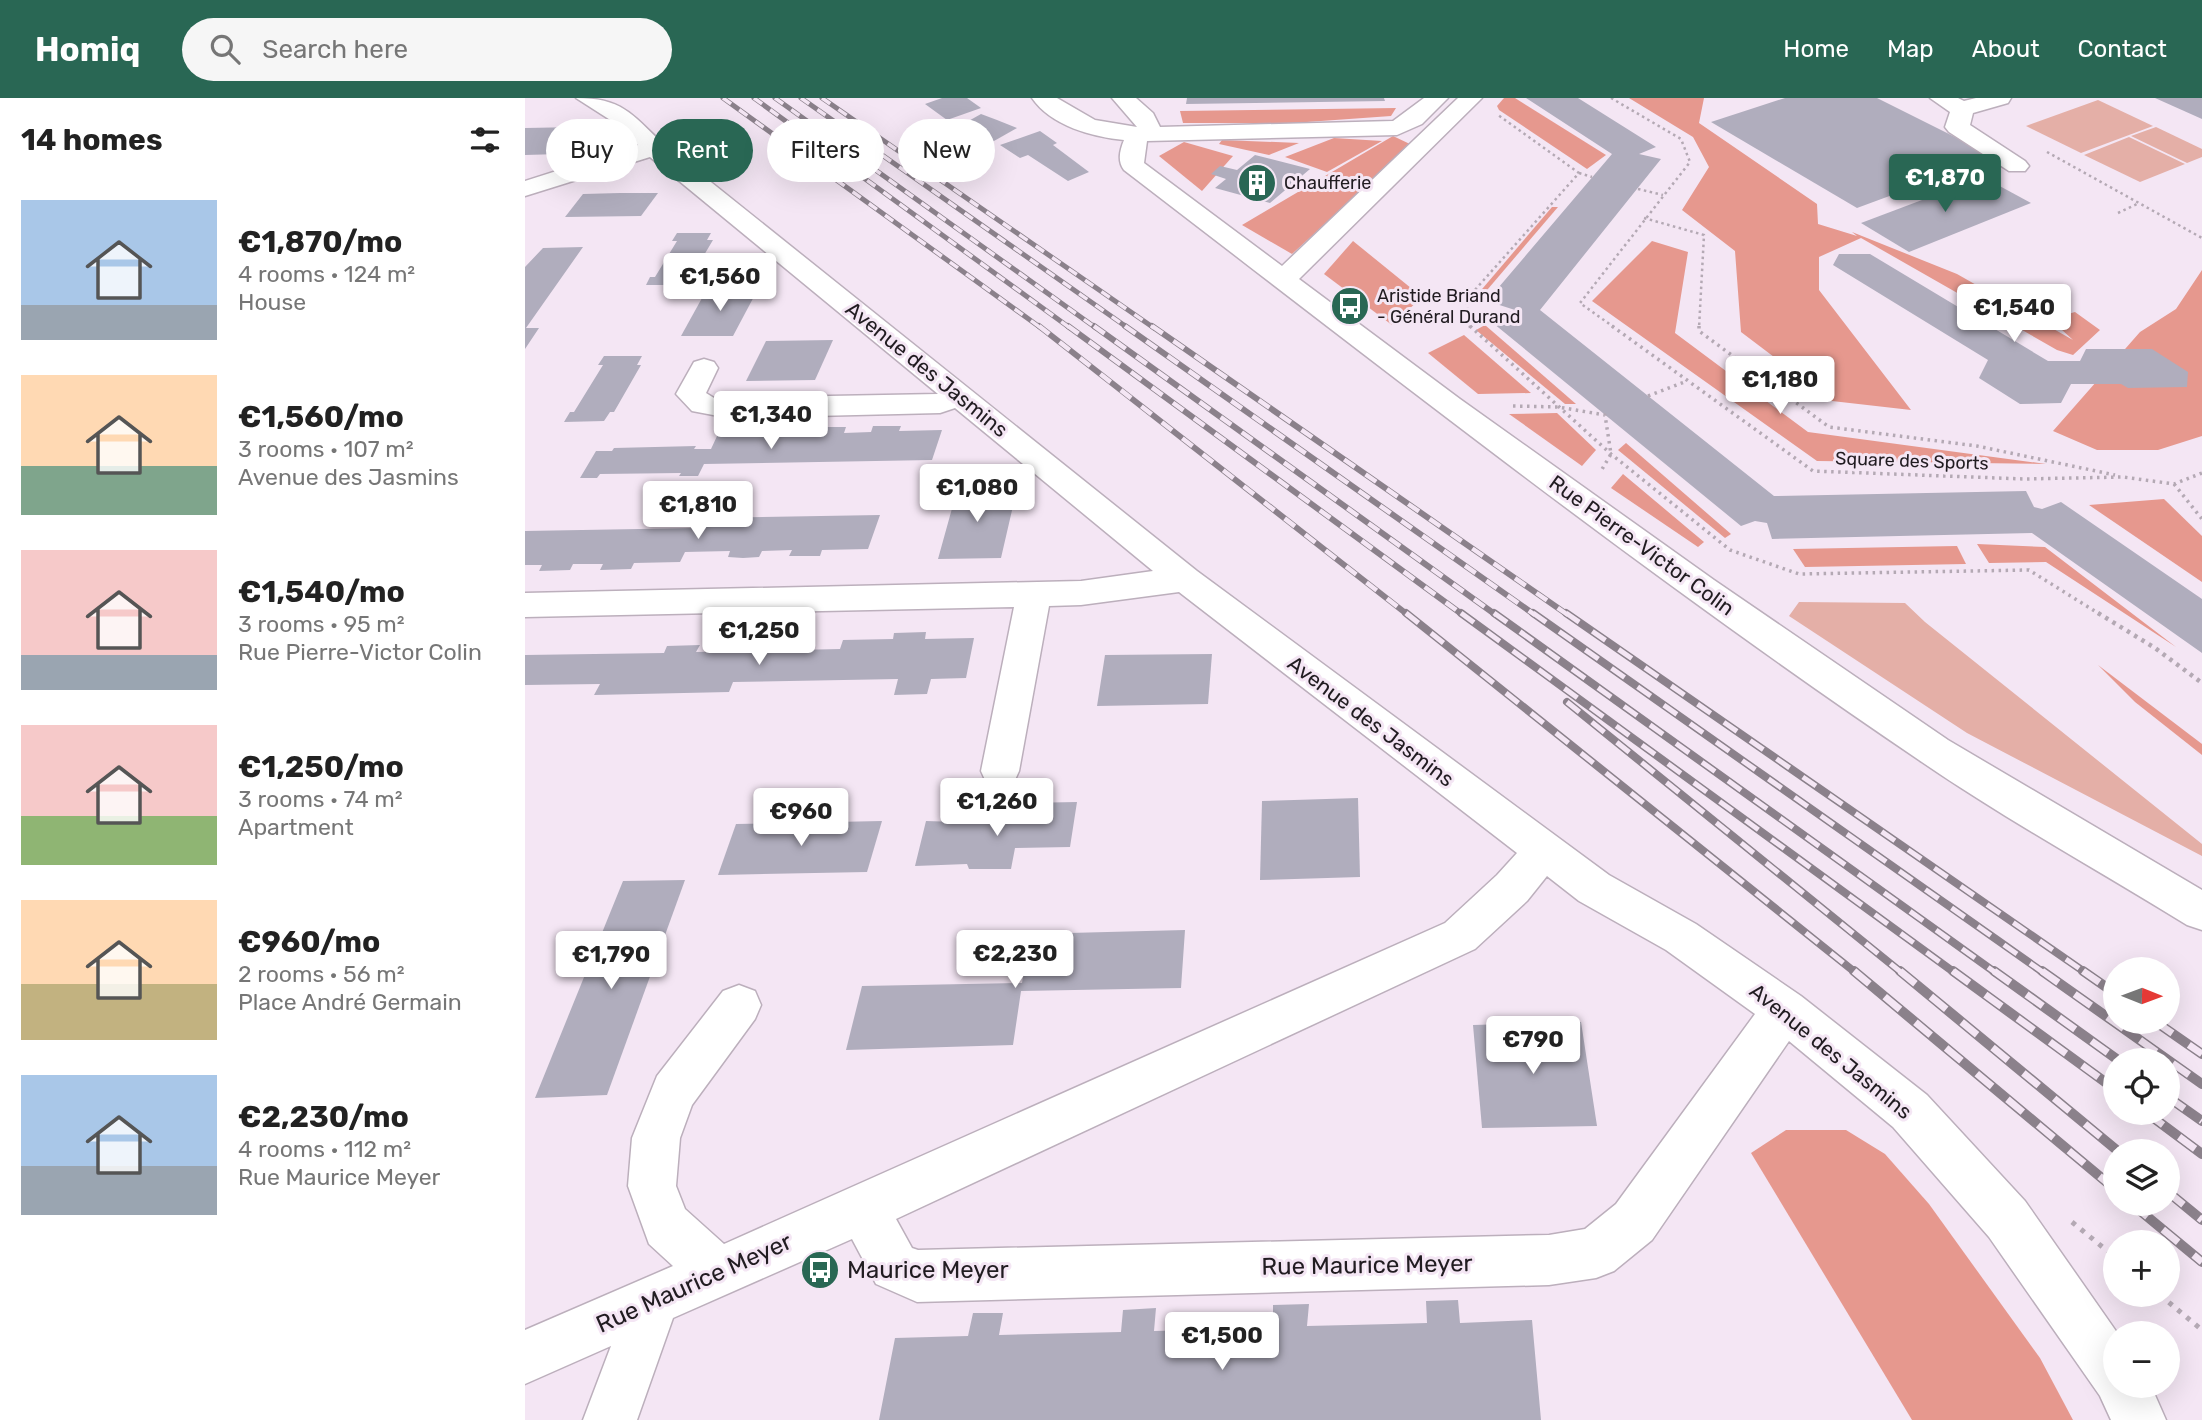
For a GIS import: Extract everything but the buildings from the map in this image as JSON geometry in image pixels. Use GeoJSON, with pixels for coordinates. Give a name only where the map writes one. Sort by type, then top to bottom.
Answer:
{"type":"FeatureCollection","features":[{"type":"Feature","properties":{"kind":"street","name":"Avenue des Jasmins"},"geometry":{"type":"LineString","coordinates":[[587,98],[624,118],[652,146]]}},
{"type":"Feature","properties":{"kind":"street"},"geometry":{"type":"LineString","coordinates":[[1043,98],[1077,124],[1103,132],[1144,134],[1397,128],[1431,137]]}},
{"type":"Feature","properties":{"kind":"street"},"geometry":{"type":"LineString","coordinates":[[1123,98],[1145,118],[1144,134]]}},
{"type":"Feature","properties":{"kind":"street"},"geometry":{"type":"LineString","coordinates":[[1397,128],[1414,119],[1437,98]]}},
{"type":"Feature","properties":{"kind":"street"},"geometry":{"type":"LineString","coordinates":[[1941,98],[1962,109],[2000,98]]}},
{"type":"Feature","properties":{"kind":"street"},"geometry":{"type":"LineString","coordinates":[[1281,279],[1299,267],[1431,137],[1481,103]]}},
{"type":"Feature","properties":{"kind":"street"},"geometry":{"type":"LineString","coordinates":[[1962,109],[1957,127],[2017,166]]}},
{"type":"Feature","properties":{"kind":"street","name":"Rue Pierre-Victor Colin"},"geometry":{"type":"LineString","coordinates":[[1144,134],[1132,150],[1132,165],[1449,405],[1934,751],[2202,911]]}},
{"type":"Feature","properties":{"kind":"street"},"geometry":{"type":"LineString","coordinates":[[525,214],[537,185],[652,149]]}},
{"type":"Feature","properties":{"kind":"street","name":"Avenue des Jasmins"},"geometry":{"type":"LineString","coordinates":[[696,182],[1185,579],[1543,851],[1594,888],[1681,937],[1785,1010],[1910,1111],[1999,1209],[2103,1357]]}},
{"type":"Feature","properties":{"kind":"street"},"geometry":{"type":"LineString","coordinates":[[704,368],[691,394],[695,402],[729,408],[940,404],[958,395]]}},
{"type":"Feature","properties":{"kind":"street"},"geometry":{"type":"LineString","coordinates":[[525,605],[1081,593],[1185,579]]}},
{"type":"Feature","properties":{"kind":"street"},"geometry":{"type":"LineString","coordinates":[[1000,771],[1034,594]]}},
{"type":"Feature","properties":{"kind":"street","name":"Rue Maurice Meyer"},"geometry":{"type":"LineString","coordinates":[[525,1357],[863,1209],[1460,936],[1512,888],[1543,851]]}},
{"type":"Feature","properties":{"kind":"street"},"geometry":{"type":"LineString","coordinates":[[717,1272],[667,1226],[652,1186],[656,1138],[673,1092],[739,1005]]}},
{"type":"Feature","properties":{"kind":"street","name":"Rue Maurice Meyer"},"geometry":{"type":"LineString","coordinates":[[863,1209],[894,1266],[917,1276],[1549,1260],[1596,1253],[1634,1222],[1785,1010]]}},
{"type":"Feature","properties":{"kind":"street"},"geometry":{"type":"LineString","coordinates":[[610,1420],[654,1300]]}},
{"type":"Feature","properties":{"kind":"street"},"geometry":{"type":"LineString","coordinates":[[2129,1398],[2140,1420]]}},
{"type":"Feature","properties":{"kind":"path","name":"Square des Sports"},"geometry":{"type":"LineString","coordinates":[[1611,98],[1681,139],[1689,162],[1580,303],[1813,471],[2024,479],[2123,477],[2173,484],[2202,473]]}},
{"type":"Feature","properties":{"kind":"path"},"geometry":{"type":"LineString","coordinates":[[1481,103],[1579,173],[1592,177]]}},
{"type":"Feature","properties":{"kind":"path"},"geometry":{"type":"LineString","coordinates":[[2064,161],[2202,238]]}},
{"type":"Feature","properties":{"kind":"path"},"geometry":{"type":"LineString","coordinates":[[1579,173],[1466,300],[1470,330],[1611,454],[1730,550],[1799,574],[2029,570],[2155,648],[2202,683]]}},
{"type":"Feature","properties":{"kind":"path"},"geometry":{"type":"LineString","coordinates":[[1638,188],[1663,195]]}},
{"type":"Feature","properties":{"kind":"path"},"geometry":{"type":"LineString","coordinates":[[2118,213],[2137,204]]}},
{"type":"Feature","properties":{"kind":"path"},"geometry":{"type":"LineString","coordinates":[[1644,218],[1704,235],[1699,331],[1829,427],[1977,446],[2123,477]]}},
{"type":"Feature","properties":{"kind":"path"},"geometry":{"type":"LineString","coordinates":[[1648,396],[1688,381]]}},
{"type":"Feature","properties":{"kind":"path"},"geometry":{"type":"LineString","coordinates":[[1449,405],[1558,407],[1605,415],[1611,454],[1583,502]]}},
{"type":"Feature","properties":{"kind":"path"},"geometry":{"type":"LineString","coordinates":[[2173,484],[2202,519]]}},
{"type":"Feature","properties":{"kind":"path"},"geometry":{"type":"LineString","coordinates":[[2174,1307],[2202,1330]]}},
{"type":"Feature","properties":{"kind":"shaded area"},"geometry":{"type":"Polygon","coordinates":[[[1504,98],[1515,98],[1606,155],[1587,169],[1499,110],[1497,106],[1504,98]]]}},
{"type":"Feature","properties":{"kind":"shaded area"},"geometry":{"type":"Polygon","coordinates":[[[1629,98],[1704,98],[1699,123],[1817,204],[1818,224],[1857,236],[1852,232],[1957,274],[2073,340],[2050,319],[2075,312],[2100,330],[2073,355],[2057,350],[1861,238],[1819,257],[1819,290],[1911,410],[1832,401],[1741,332],[1735,251],[1682,210],[1709,167],[1693,137],[1629,98]]]}},
{"type":"Feature","properties":{"kind":"shaded area"},"geometry":{"type":"Polygon","coordinates":[[[2098,100],[2153,126],[2081,153],[2026,126],[2098,100]]]}},
{"type":"Feature","properties":{"kind":"shaded area"},"geometry":{"type":"Polygon","coordinates":[[[1396,108],[1391,116],[1293,123],[1183,123],[1180,111],[1396,108]]]}},
{"type":"Feature","properties":{"kind":"shaded area"},"geometry":{"type":"Polygon","coordinates":[[[2156,127],[2202,149],[2202,157],[2187,163],[2131,136],[2156,127]]]}},
{"type":"Feature","properties":{"kind":"shaded area"},"geometry":{"type":"Polygon","coordinates":[[[1393,136],[1412,145],[1292,254],[1242,225],[1393,136]]]}},
{"type":"Feature","properties":{"kind":"shaded area"},"geometry":{"type":"Polygon","coordinates":[[[2129,137],[2185,164],[2140,182],[2084,155],[2129,137]]]}},
{"type":"Feature","properties":{"kind":"shaded area"},"geometry":{"type":"Polygon","coordinates":[[[1334,138],[1382,141],[1327,172],[1285,157],[1334,138]]]}},
{"type":"Feature","properties":{"kind":"shaded area"},"geometry":{"type":"Polygon","coordinates":[[[1222,140],[1299,143],[1269,155],[1219,144],[1222,140]]]}},
{"type":"Feature","properties":{"kind":"shaded area"},"geometry":{"type":"Polygon","coordinates":[[[1184,142],[1233,156],[1202,191],[1159,156],[1184,142]]]}},
{"type":"Feature","properties":{"kind":"shaded area"},"geometry":{"type":"Polygon","coordinates":[[[1552,207],[1558,207],[1482,296],[1477,295],[1552,207]]]}},
{"type":"Feature","properties":{"kind":"shaded area"},"geometry":{"type":"Polygon","coordinates":[[[1353,241],[1422,297],[1392,325],[1324,274],[1353,241]]]}},
{"type":"Feature","properties":{"kind":"shaded area"},"geometry":{"type":"Polygon","coordinates":[[[1652,241],[1688,252],[1675,333],[1808,432],[2046,464],[1817,461],[1592,301],[1652,241]]]}},
{"type":"Feature","properties":{"kind":"shaded area"},"geometry":{"type":"Polygon","coordinates":[[[2202,270],[2202,436],[2158,450],[2097,450],[2053,431],[2140,332],[2176,309],[2202,270]]]}},
{"type":"Feature","properties":{"kind":"shaded area"},"geometry":{"type":"Polygon","coordinates":[[[1485,325],[1576,404],[1565,404],[1476,330],[1485,325]]]}},
{"type":"Feature","properties":{"kind":"shaded area"},"geometry":{"type":"Polygon","coordinates":[[[1464,335],[1531,393],[1478,394],[1428,353],[1464,335]]]}},
{"type":"Feature","properties":{"kind":"shaded area"},"geometry":{"type":"Polygon","coordinates":[[[1557,413],[1596,450],[1582,466],[1509,414],[1557,413]]]}},
{"type":"Feature","properties":{"kind":"shaded area"},"geometry":{"type":"Polygon","coordinates":[[[1626,443],[1731,534],[1725,538],[1618,450],[1626,443]]]}},
{"type":"Feature","properties":{"kind":"shaded area"},"geometry":{"type":"Polygon","coordinates":[[[1623,474],[1704,542],[1698,547],[1611,488],[1623,474]]]}},
{"type":"Feature","properties":{"kind":"shaded area"},"geometry":{"type":"Polygon","coordinates":[[[2164,499],[2202,536],[2202,582],[2089,505],[2164,499]]]}},
{"type":"Feature","properties":{"kind":"shaded area"},"geometry":{"type":"Polygon","coordinates":[[[1977,544],[2045,547],[2176,647],[2046,562],[1989,563],[1977,544]]]}},
{"type":"Feature","properties":{"kind":"shaded area"},"geometry":{"type":"Polygon","coordinates":[[[1957,546],[1966,564],[1805,567],[1793,549],[1957,546]]]}},
{"type":"Feature","properties":{"kind":"shaded area"},"geometry":{"type":"Polygon","coordinates":[[[1799,602],[1905,603],[1925,622],[2202,844],[2202,856],[1967,733],[1789,616],[1799,602]]]}},
{"type":"Feature","properties":{"kind":"shaded area"},"geometry":{"type":"Polygon","coordinates":[[[2098,665],[2202,744],[2202,755],[2135,702],[2098,665]]]}},
{"type":"Feature","properties":{"kind":"shaded area"},"geometry":{"type":"Polygon","coordinates":[[[1786,1130],[1846,1130],[1885,1154],[1929,1204],[2040,1358],[2073,1420],[1912,1420],[1751,1153],[1786,1130]]]}},
{"type":"Feature","properties":{"kind":"railway"},"geometry":{"type":"LineString","coordinates":[[723,98],[1041,328]]}},
{"type":"Feature","properties":{"kind":"railway"},"geometry":{"type":"LineString","coordinates":[[754,98],[1070,328]]}},
{"type":"Feature","properties":{"kind":"railway"},"geometry":{"type":"LineString","coordinates":[[775,98],[1096,328]]}},
{"type":"Feature","properties":{"kind":"railway"},"geometry":{"type":"LineString","coordinates":[[801,98],[1128,328]]}},
{"type":"Feature","properties":{"kind":"railway"},"geometry":{"type":"LineString","coordinates":[[822,98],[1154,328]]}},
{"type":"Feature","properties":{"kind":"railway"},"geometry":{"type":"LineString","coordinates":[[1039,326],[1408,615]]}},
{"type":"Feature","properties":{"kind":"railway"},"geometry":{"type":"LineString","coordinates":[[1068,326],[1463,615]]}},
{"type":"Feature","properties":{"kind":"railway"},"geometry":{"type":"LineString","coordinates":[[1094,326],[1496,615]]}},
{"type":"Feature","properties":{"kind":"railway"},"geometry":{"type":"LineString","coordinates":[[1125,326],[1535,615]]}},
{"type":"Feature","properties":{"kind":"railway"},"geometry":{"type":"LineString","coordinates":[[1152,326],[1568,615]]}},
{"type":"Feature","properties":{"kind":"railway"},"geometry":{"type":"LineString","coordinates":[[1406,613],[1856,973]]}},
{"type":"Feature","properties":{"kind":"railway"},"geometry":{"type":"LineString","coordinates":[[1461,613],[1955,973]]}},
{"type":"Feature","properties":{"kind":"railway"},"geometry":{"type":"LineString","coordinates":[[1494,613],[1996,973]]}},
{"type":"Feature","properties":{"kind":"railway"},"geometry":{"type":"LineString","coordinates":[[1533,613],[2044,973]]}},
{"type":"Feature","properties":{"kind":"railway"},"geometry":{"type":"LineString","coordinates":[[1566,613],[2086,973]]}},
{"type":"Feature","properties":{"kind":"railway"},"geometry":{"type":"LineString","coordinates":[[1567,702],[1902,973]]}},
{"type":"Feature","properties":{"kind":"railway"},"geometry":{"type":"LineString","coordinates":[[1854,971],[2103,1179]]}},
{"type":"Feature","properties":{"kind":"railway"},"geometry":{"type":"LineString","coordinates":[[1900,971],[2103,1139]]}},
{"type":"Feature","properties":{"kind":"railway"},"geometry":{"type":"LineString","coordinates":[[1953,971],[2103,1081]]}},
{"type":"Feature","properties":{"kind":"railway"},"geometry":{"type":"LineString","coordinates":[[1994,971],[2103,1049]]}},
{"type":"Feature","properties":{"kind":"railway"},"geometry":{"type":"LineString","coordinates":[[2042,971],[2202,1084]]}},
{"type":"Feature","properties":{"kind":"railway"},"geometry":{"type":"LineString","coordinates":[[2083,971],[2103,985]]}},
{"type":"Feature","properties":{"kind":"railway"},"geometry":{"type":"LineString","coordinates":[[2173,1034],[2202,1054]]}},
{"type":"Feature","properties":{"kind":"railway"},"geometry":{"type":"LineString","coordinates":[[2180,1105],[2202,1121]]}},
{"type":"Feature","properties":{"kind":"railway"},"geometry":{"type":"LineString","coordinates":[[2163,1125],[2202,1154]]}},
{"type":"Feature","properties":{"kind":"railway"},"geometry":{"type":"LineString","coordinates":[[2180,1202],[2202,1220]]}},
{"type":"Feature","properties":{"kind":"railway"},"geometry":{"type":"LineString","coordinates":[[2146,1216],[2202,1262]]}},
{"type":"Feature","properties":{"kind":"place","name":"Chaufferie"},"geometry":{"type":"Point","coordinates":[1257,183]}},
{"type":"Feature","properties":{"kind":"place","name":"Aristide Briand - Général Durand"},"geometry":{"type":"Point","coordinates":[1350,306]}},
{"type":"Feature","properties":{"kind":"place","name":"Maurice Meyer"},"geometry":{"type":"Point","coordinates":[820,1270]}}]}
